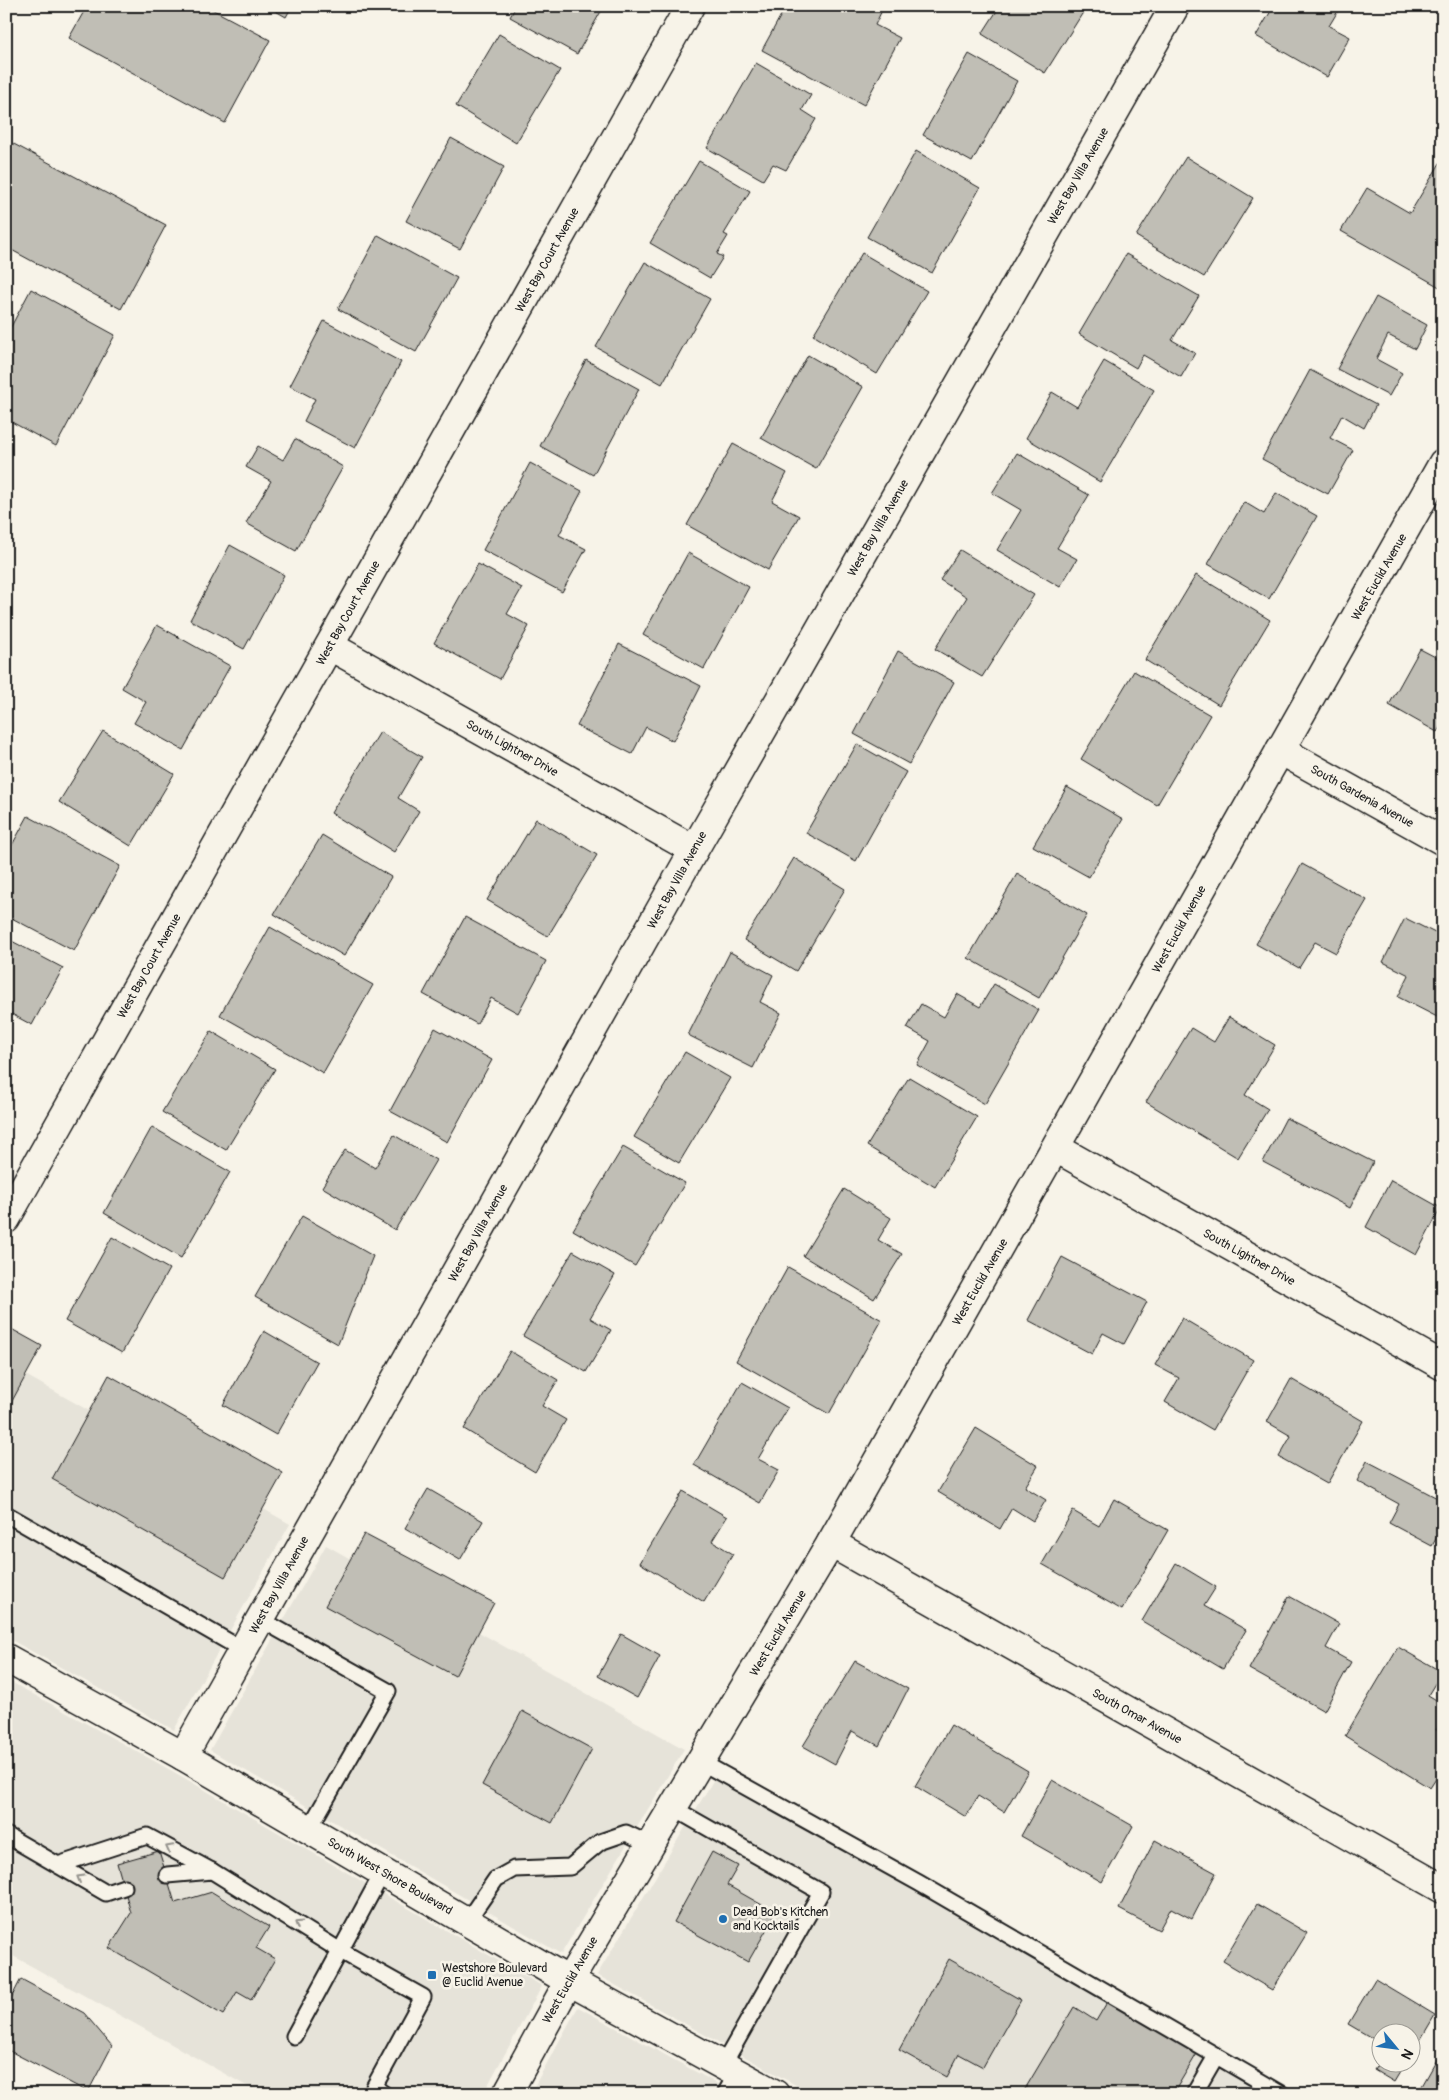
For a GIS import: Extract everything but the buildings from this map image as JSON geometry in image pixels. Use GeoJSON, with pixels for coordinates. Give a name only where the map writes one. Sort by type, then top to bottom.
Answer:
{"type":"FeatureCollection","features":[{"type":"Feature","properties":{"kind":"street","name":"West Bay Court Avenue"},"geometry":{"type":"LineString","coordinates":[[6,1219],[690,6]]}},
{"type":"Feature","properties":{"kind":"street","name":"West Bay Villa Avenue"},"geometry":{"type":"LineString","coordinates":[[183,1756],[694,850],[1175,6]]}},
{"type":"Feature","properties":{"kind":"street","name":"West Euclid Avenue"},"geometry":{"type":"LineString","coordinates":[[506,2094],[569,1981],[831,1543],[1443,463]]}},
{"type":"Feature","properties":{"kind":"street","name":"South Lightner Drive"},"geometry":{"type":"LineString","coordinates":[[330,646],[694,850]]}},
{"type":"Feature","properties":{"kind":"street","name":"South Gardenia Avenue"},"geometry":{"type":"LineString","coordinates":[[1280,750],[1443,841]]}},
{"type":"Feature","properties":{"kind":"street","name":"South Lightner Drive"},"geometry":{"type":"LineString","coordinates":[[1056,1148],[1443,1366]]}},
{"type":"Feature","properties":{"kind":"street","name":"South Omar Avenue"},"geometry":{"type":"LineString","coordinates":[[831,1543],[1443,1888]]}},
{"type":"Feature","properties":{"kind":"street","name":"South West Shore Boulevard"},"geometry":{"type":"LineString","coordinates":[[6,1658],[183,1756],[309,1829],[569,1981],[728,2077],[774,2094]]}},
{"type":"Feature","properties":{"kind":"lane"},"geometry":{"type":"LineString","coordinates":[[6,1514],[243,1650]]}},
{"type":"Feature","properties":{"kind":"lane"},"geometry":{"type":"LineString","coordinates":[[260,1619],[388,1691],[309,1829]]}},
{"type":"Feature","properties":{"kind":"lane"},"geometry":{"type":"LineString","coordinates":[[701,1762],[919,1883],[1282,2094]]}},
{"type":"Feature","properties":{"kind":"lane"},"geometry":{"type":"LineString","coordinates":[[673,1808],[821,1892],[728,2077]]}},
{"type":"Feature","properties":{"kind":"lane"},"geometry":{"type":"LineString","coordinates":[[467,1921],[496,1880],[514,1869],[570,1867],[600,1842],[626,1833],[651,1845]]}},
{"type":"Feature","properties":{"kind":"lane"},"geometry":{"type":"LineString","coordinates":[[6,1835],[106,1893],[124,1887]]}},
{"type":"Feature","properties":{"kind":"lane"},"geometry":{"type":"LineString","coordinates":[[58,1865],[147,1836],[212,1871],[340,1950],[422,1997],[374,2087],[384,2094]]}},
{"type":"Feature","properties":{"kind":"lane"},"geometry":{"type":"LineString","coordinates":[[166,1875],[212,1871]]}},
{"type":"Feature","properties":{"kind":"lane"},"geometry":{"type":"LineString","coordinates":[[294,2036],[383,1872]]}},
{"type":"Feature","properties":{"kind":"lane"},"geometry":{"type":"LineString","coordinates":[[1194,2094],[1216,2056]]}},
{"type":"Feature","properties":{"kind":"shaded area"},"geometry":{"type":"Polygon","coordinates":[[[6,1364],[290,1524],[174,1730],[6,1637],[6,1364]]]}},
{"type":"Feature","properties":{"kind":"shaded area"},"geometry":{"type":"Polygon","coordinates":[[[326,1545],[684,1749],[561,1954],[210,1750],[326,1545]]]}},
{"type":"Feature","properties":{"kind":"shaded area"},"geometry":{"type":"Polygon","coordinates":[[[11,1682],[174,1772],[542,1986],[483,2094],[261,2094],[6,1952],[6,1690],[11,1682]]]}},
{"type":"Feature","properties":{"kind":"shaded area"},"geometry":{"type":"Polygon","coordinates":[[[720,1769],[1292,2094],[812,2094],[597,1975],[720,1769]]]}},
{"type":"Feature","properties":{"kind":"shaded area"},"geometry":{"type":"Polygon","coordinates":[[[578,2007],[736,2094],[530,2094],[578,2007]]]}},
{"type":"Feature","properties":{"kind":"place","name":"Dead Bob's Kitchen and Kocktails"},"geometry":{"type":"Point","coordinates":[723,1919]}},
{"type":"Feature","properties":{"kind":"place","name":"Westshore Boulevard @ Euclid Avenue"},"geometry":{"type":"Point","coordinates":[432,1975]}}]}
